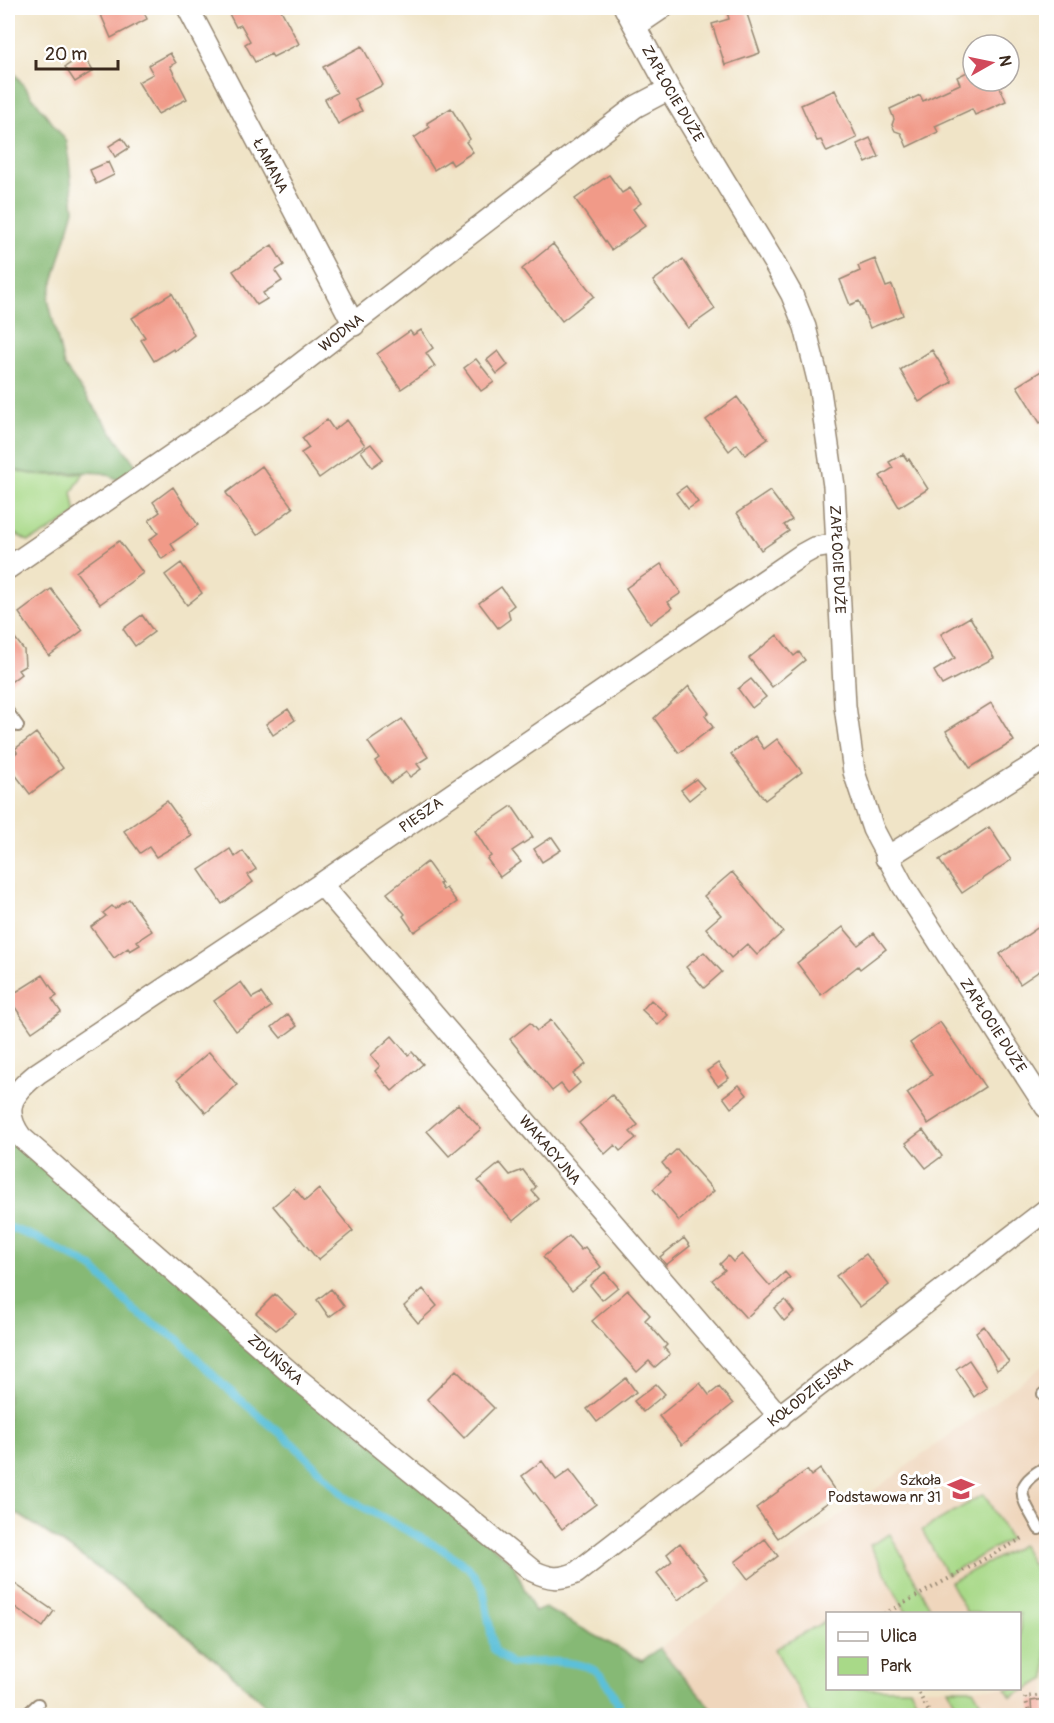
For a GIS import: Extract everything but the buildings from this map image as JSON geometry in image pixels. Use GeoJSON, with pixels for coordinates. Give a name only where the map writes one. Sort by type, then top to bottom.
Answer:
{"type":"FeatureCollection","features":[{"type":"Feature","properties":{"kind":"street","name":"ŁAMANA"},"geometry":{"type":"LineString","coordinates":[[188,8],[354,325]]}},
{"type":"Feature","properties":{"kind":"street"},"geometry":{"type":"LineString","coordinates":[[631,16],[662,8]]}},
{"type":"Feature","properties":{"kind":"street","name":"ZAPŁOCIE DUŻE"},"geometry":{"type":"LineString","coordinates":[[631,16],[669,89],[773,261],[792,295],[805,327],[814,360],[827,429],[838,544],[848,739],[862,802],[886,858],[1047,1107]]}},
{"type":"Feature","properties":{"kind":"street","name":"WODNA"},"geometry":{"type":"LineString","coordinates":[[8,568],[268,389],[635,107],[669,89]]}},
{"type":"Feature","properties":{"kind":"street","name":"PIESZA"},"geometry":{"type":"LineString","coordinates":[[12,1100],[19,1088],[38,1073],[321,884],[803,554],[814,548],[838,544]]}},
{"type":"Feature","properties":{"kind":"street"},"geometry":{"type":"LineString","coordinates":[[886,858],[1047,757]]}},
{"type":"Feature","properties":{"kind":"street","name":"WAKACYJNA"},"geometry":{"type":"LineString","coordinates":[[321,884],[780,1417]]}},
{"type":"Feature","properties":{"kind":"street","name":"ZDUŃSKA"},"geometry":{"type":"LineString","coordinates":[[12,1100],[12,1125],[21,1137],[293,1376],[533,1570],[550,1579],[563,1578],[576,1573]]}},
{"type":"Feature","properties":{"kind":"street","name":"KOŁODZIEJSKA"},"geometry":{"type":"LineString","coordinates":[[576,1573],[1047,1210]]}},
{"type":"Feature","properties":{"kind":"lane"},"geometry":{"type":"LineString","coordinates":[[8,712],[18,726]]}},
{"type":"Feature","properties":{"kind":"lane"},"geometry":{"type":"LineString","coordinates":[[1039,1529],[1023,1497],[1022,1488],[1030,1476],[1047,1467]]}},
{"type":"Feature","properties":{"kind":"lane"},"geometry":{"type":"LineString","coordinates":[[25,1716],[38,1704]]}},
{"type":"Feature","properties":{"kind":"path"},"geometry":{"type":"LineString","coordinates":[[888,1612],[1039,1529]]}},
{"type":"Feature","properties":{"kind":"path"},"geometry":{"type":"LineString","coordinates":[[917,1690],[931,1716]]}},
{"type":"Feature","properties":{"kind":"path"},"geometry":{"type":"LineString","coordinates":[[1030,1716],[1025,1697],[1047,1695]]}},
{"type":"Feature","properties":{"kind":"shaded area","name":"Szkoła Podstawowa nr 31"},"geometry":{"type":"Polygon","coordinates":[[[1046,1364],[1046,1715],[717,1715],[659,1648],[1046,1364]]]}},
{"type":"Feature","properties":{"kind":"green space"},"geometry":{"type":"Polygon","coordinates":[[[8,65],[67,142],[74,210],[48,299],[64,366],[141,472],[124,483],[102,473],[33,474],[8,468],[8,65]]]}},
{"type":"Feature","properties":{"kind":"green space"},"geometry":{"type":"Polygon","coordinates":[[[8,468],[45,475],[84,473],[72,492],[76,514],[41,536],[28,541],[10,531],[8,533],[8,468]]]}},
{"type":"Feature","properties":{"kind":"green space"},"geometry":{"type":"Polygon","coordinates":[[[8,1131],[513,1564],[535,1612],[545,1608],[642,1661],[659,1648],[717,1715],[276,1715],[181,1631],[79,1554],[8,1508],[8,1131]]]}},
{"type":"Feature","properties":{"kind":"green space"},"geometry":{"type":"Polygon","coordinates":[[[984,1494],[1010,1539],[947,1575],[922,1530],[984,1494]]]}},
{"type":"Feature","properties":{"kind":"green space"},"geometry":{"type":"Polygon","coordinates":[[[890,1534],[932,1612],[906,1612],[870,1545],[890,1534]]]}},
{"type":"Feature","properties":{"kind":"green space"},"geometry":{"type":"Polygon","coordinates":[[[1022,1545],[1046,1591],[1046,1679],[1011,1697],[1007,1690],[1021,1690],[1021,1612],[966,1612],[950,1582],[1022,1545]]]}},
{"type":"Feature","properties":{"kind":"green space"},"geometry":{"type":"Polygon","coordinates":[[[826,1621],[826,1690],[911,1690],[925,1715],[811,1715],[775,1649],[826,1621]]]}},
{"type":"Feature","properties":{"kind":"green space"},"geometry":{"type":"Polygon","coordinates":[[[949,1690],[974,1690],[988,1715],[962,1715],[949,1690]]]}},
{"type":"Feature","properties":{"kind":"waterway"},"geometry":{"type":"LineString","coordinates":[[8,1227],[37,1238],[92,1267],[135,1311],[180,1341],[224,1386],[293,1444],[348,1499],[442,1549],[468,1567],[483,1588],[494,1650],[511,1664],[563,1662],[592,1669],[607,1683],[624,1716]]}},
{"type":"Feature","properties":{"kind":"place","name":"Szkoła Podstawowa nr 31"},"geometry":{"type":"Point","coordinates":[961,1489]}}]}
